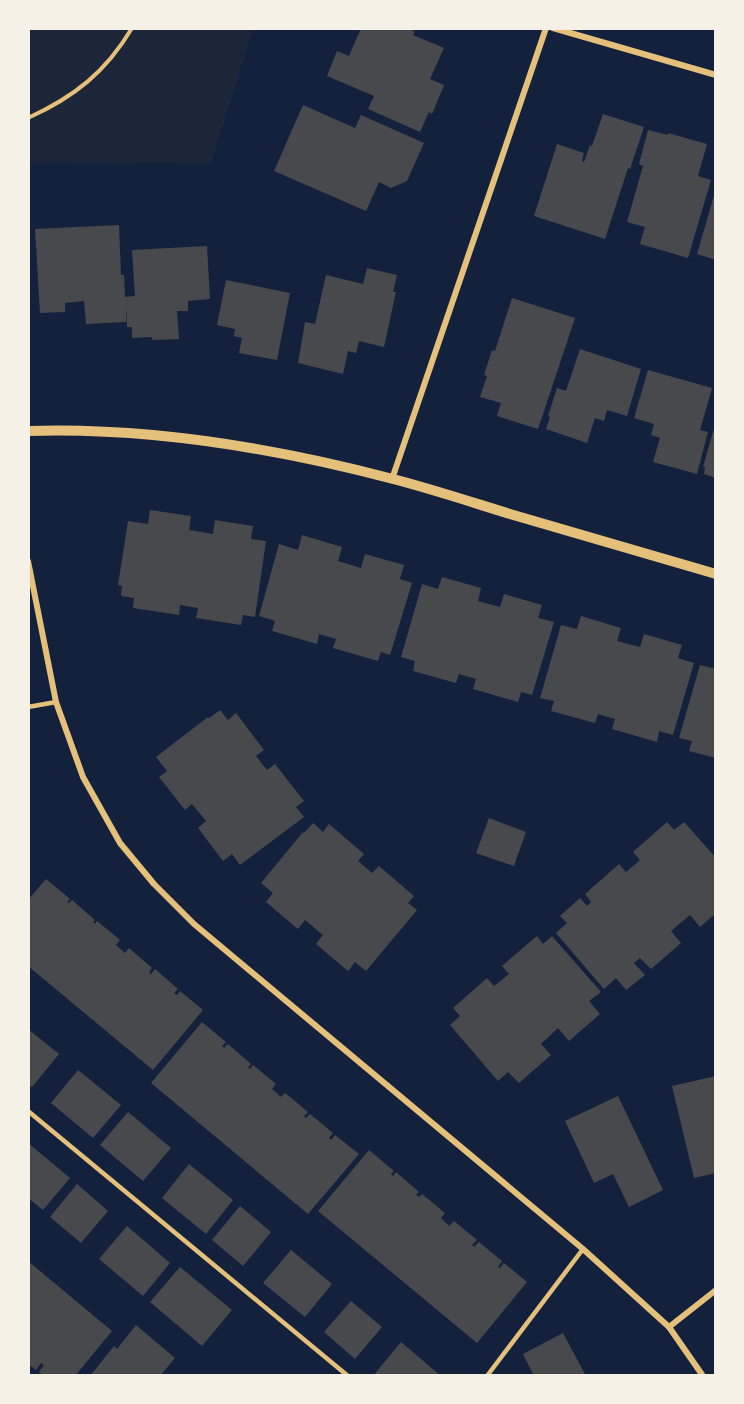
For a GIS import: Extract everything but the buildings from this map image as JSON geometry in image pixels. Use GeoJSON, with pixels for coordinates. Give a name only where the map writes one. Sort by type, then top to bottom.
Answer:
{"type":"FeatureCollection","features":[{"type":"Feature","properties":{"kind":"street"},"geometry":{"type":"LineString","coordinates":[[392,479],[546,28]]}},
{"type":"Feature","properties":{"kind":"street"},"geometry":{"type":"LineString","coordinates":[[553,28],[716,75]]}},
{"type":"Feature","properties":{"kind":"street"},"geometry":{"type":"LineString","coordinates":[[28,431],[164,436],[298,457],[392,479],[716,574]]}},
{"type":"Feature","properties":{"kind":"street"},"geometry":{"type":"LineString","coordinates":[[28,561],[56,702],[83,777],[120,843],[154,884],[194,924],[583,1248],[669,1327],[704,1376]]}},
{"type":"Feature","properties":{"kind":"street"},"geometry":{"type":"LineString","coordinates":[[669,1327],[716,1290]]}},
{"type":"Feature","properties":{"kind":"lane"},"geometry":{"type":"LineString","coordinates":[[28,707],[56,702]]}},
{"type":"Feature","properties":{"kind":"lane"},"geometry":{"type":"LineString","coordinates":[[28,1111],[348,1376]]}},
{"type":"Feature","properties":{"kind":"lane"},"geometry":{"type":"LineString","coordinates":[[488,1376],[583,1248]]}},
{"type":"Feature","properties":{"kind":"path"},"geometry":{"type":"LineString","coordinates":[[28,118],[56,106],[85,85],[117,53],[132,28]]}},
{"type":"Feature","properties":{"kind":"shaded area"},"geometry":{"type":"Polygon","coordinates":[[[29,29],[253,29],[211,164],[29,163],[29,29]]]}}]}
